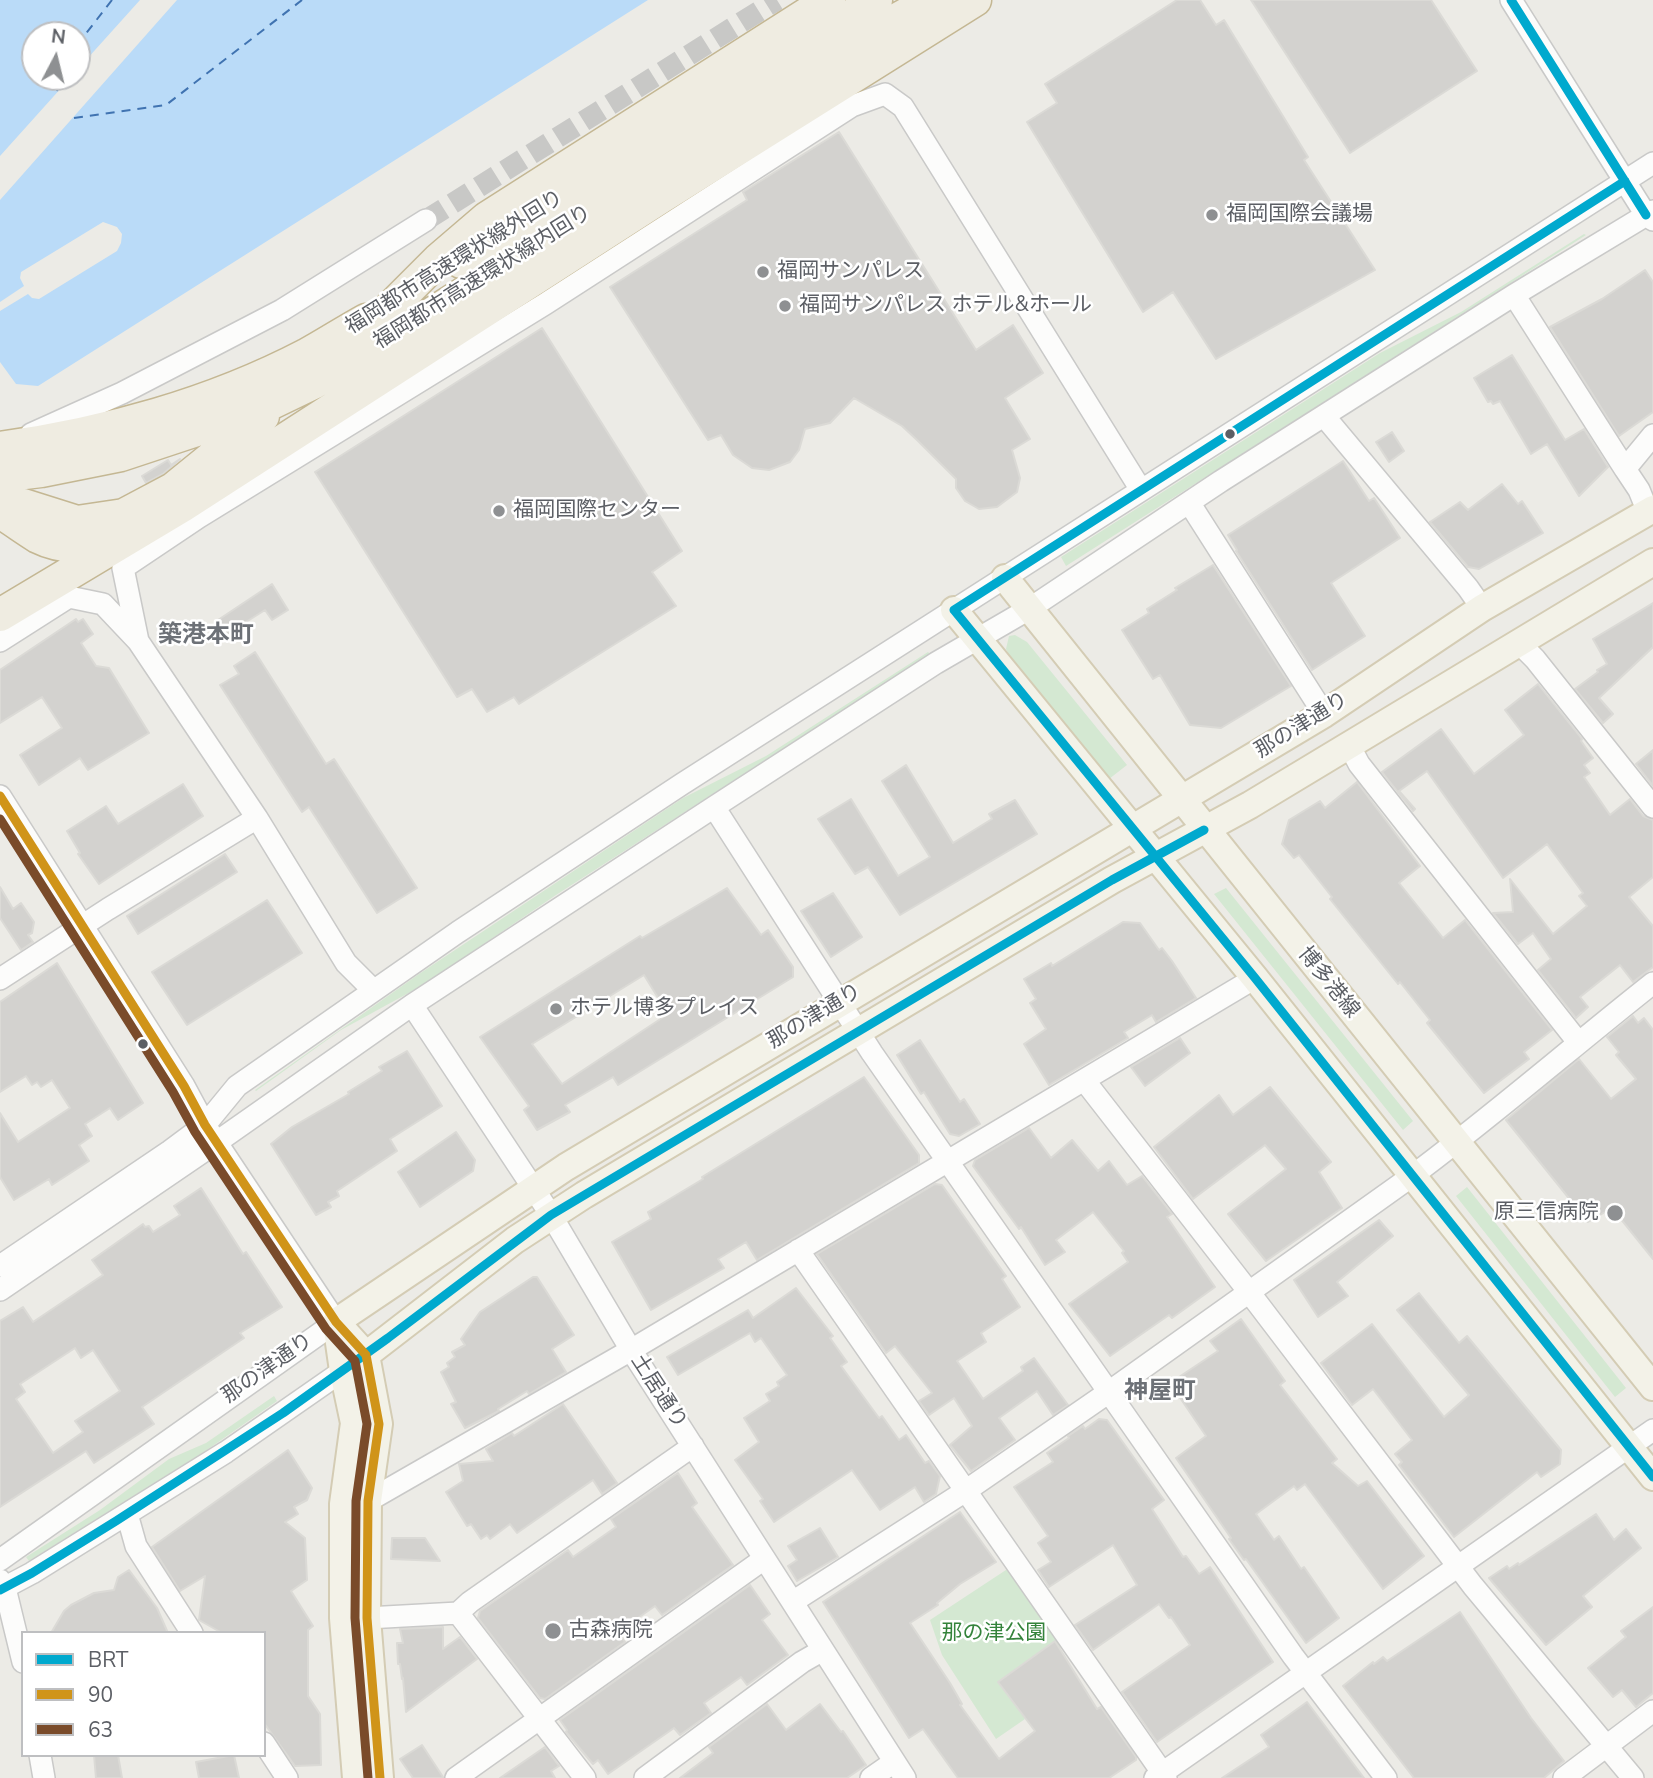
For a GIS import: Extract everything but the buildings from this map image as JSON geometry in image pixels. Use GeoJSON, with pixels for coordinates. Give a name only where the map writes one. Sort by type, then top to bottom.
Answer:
{"type":"FeatureCollection","features":[{"type":"Feature","properties":{"kind":"highway"},"geometry":{"type":"LineString","coordinates":[[0,493],[20,504],[77,522],[124,515],[173,489],[366,332],[438,260],[487,218],[829,0]]}},
{"type":"Feature","properties":{"kind":"highway","name":"福岡都市高速環状線外回り"},"geometry":{"type":"LineString","coordinates":[[0,447],[36,443],[186,406],[305,355],[416,291],[677,123],[876,0]]}},
{"type":"Feature","properties":{"kind":"highway","name":"福岡都市高速環状線内回り"},"geometry":{"type":"LineString","coordinates":[[0,476],[121,455],[257,410],[315,382],[429,315],[841,53],[932,0]]}},
{"type":"Feature","properties":{"kind":"highway"},"geometry":{"type":"LineString","coordinates":[[0,615],[182,506],[638,211],[975,0]]}},
{"type":"Feature","properties":{"kind":"highway"},"geometry":{"type":"LineString","coordinates":[[0,512],[40,538],[76,547],[101,546],[182,506]]}},
{"type":"Feature","properties":{"kind":"main road","name":"那の津通り"},"geometry":{"type":"LineString","coordinates":[[336,1322],[534,1188],[1324,713],[1482,608],[1650,510]]}},
{"type":"Feature","properties":{"kind":"main road","name":"那の津通り"},"geometry":{"type":"LineString","coordinates":[[366,1355],[551,1215],[858,1030],[1154,857],[1250,805],[1653,562]]}},
{"type":"Feature","properties":{"kind":"main road","name":"博多港線"},"geometry":{"type":"LineString","coordinates":[[1004,578],[1653,1387]]}},
{"type":"Feature","properties":{"kind":"main road"},"geometry":{"type":"LineString","coordinates":[[954,610],[1255,978],[1627,1448],[1653,1477]]}},
{"type":"Feature","properties":{"kind":"main road"},"geometry":{"type":"LineString","coordinates":[[336,1322],[366,1355],[379,1424],[368,1501],[367,1618],[380,1778]]}},
{"type":"Feature","properties":{"kind":"main road"},"geometry":{"type":"LineString","coordinates":[[336,1322],[354,1423],[343,1504],[342,1618],[356,1778]]}},
{"type":"Feature","properties":{"kind":"street"},"geometry":{"type":"LineString","coordinates":[[0,1266],[412,1005],[936,663],[1029,609],[1324,415],[1514,295],[1651,215],[1625,181],[1511,0]]}},
{"type":"Feature","properties":{"kind":"street"},"geometry":{"type":"LineString","coordinates":[[138,641],[123,568],[199,517],[545,304],[852,106],[885,94],[903,107],[1141,490]]}},
{"type":"Feature","properties":{"kind":"street"},"geometry":{"type":"LineString","coordinates":[[0,1290],[211,1134],[237,1086],[373,990],[681,784],[1653,163]]}},
{"type":"Feature","properties":{"kind":"street"},"geometry":{"type":"LineString","coordinates":[[0,447],[121,393],[282,310],[426,220]]}},
{"type":"Feature","properties":{"kind":"street"},"geometry":{"type":"LineString","coordinates":[[1514,295],[1650,510]]}},
{"type":"Feature","properties":{"kind":"street"},"geometry":{"type":"LineString","coordinates":[[1324,415],[1482,608]]}},
{"type":"Feature","properties":{"kind":"street"},"geometry":{"type":"LineString","coordinates":[[1625,468],[1653,435]]}},
{"type":"Feature","properties":{"kind":"street"},"geometry":{"type":"LineString","coordinates":[[1190,504],[1324,713]]}},
{"type":"Feature","properties":{"kind":"street"},"geometry":{"type":"LineString","coordinates":[[0,641],[69,597],[103,604],[138,641],[257,818],[346,963],[373,990]]}},
{"type":"Feature","properties":{"kind":"street"},"geometry":{"type":"LineString","coordinates":[[1519,643],[1535,659],[1653,807]]}},
{"type":"Feature","properties":{"kind":"street"},"geometry":{"type":"LineString","coordinates":[[1349,745],[1359,765],[1578,1042]]}},
{"type":"Feature","properties":{"kind":"street"},"geometry":{"type":"LineString","coordinates":[[0,796],[8,828],[82,925],[184,1086],[211,1134],[336,1322]]}},
{"type":"Feature","properties":{"kind":"street"},"geometry":{"type":"LineString","coordinates":[[715,807],[858,1030],[948,1161],[1307,1673],[1385,1778]]}},
{"type":"Feature","properties":{"kind":"street"},"geometry":{"type":"LineString","coordinates":[[0,979],[82,925],[257,818]]}},
{"type":"Feature","properties":{"kind":"street"},"geometry":{"type":"LineString","coordinates":[[368,1501],[631,1350],[1255,978]]}},
{"type":"Feature","properties":{"kind":"street"},"geometry":{"type":"LineString","coordinates":[[794,1601],[964,1492],[1412,1176],[1653,983]]}},
{"type":"Feature","properties":{"kind":"street","name":"土居通り"},"geometry":{"type":"LineString","coordinates":[[412,1005],[534,1188],[631,1350],[900,1770]]}},
{"type":"Feature","properties":{"kind":"street"},"geometry":{"type":"LineString","coordinates":[[1084,1080],[1459,1567],[1633,1778]]}},
{"type":"Feature","properties":{"kind":"street"},"geometry":{"type":"LineString","coordinates":[[798,1250],[1161,1776],[1653,1430]]}},
{"type":"Feature","properties":{"kind":"street","name":"那の津通り"},"geometry":{"type":"LineString","coordinates":[[0,1560],[336,1322]]}},
{"type":"Feature","properties":{"kind":"street","name":"那の津通り"},"geometry":{"type":"LineString","coordinates":[[2,1586],[127,1514],[226,1452],[366,1355]]}},
{"type":"Feature","properties":{"kind":"street"},"geometry":{"type":"LineString","coordinates":[[367,1618],[458,1613],[693,1446]]}},
{"type":"Feature","properties":{"kind":"street"},"geometry":{"type":"LineString","coordinates":[[127,1514],[136,1546],[191,1631]]}},
{"type":"Feature","properties":{"kind":"street"},"geometry":{"type":"LineString","coordinates":[[456,1778],[764,1559]]}},
{"type":"Feature","properties":{"kind":"street"},"geometry":{"type":"LineString","coordinates":[[2,1586],[21,1655]]}},
{"type":"Feature","properties":{"kind":"street"},"geometry":{"type":"LineString","coordinates":[[458,1613],[585,1778]]}},
{"type":"Feature","properties":{"kind":"street"},"geometry":{"type":"LineString","coordinates":[[645,1778],[822,1650]]}},
{"type":"Feature","properties":{"kind":"street"},"geometry":{"type":"LineString","coordinates":[[1564,1778],[1653,1711]]}},
{"type":"Feature","properties":{"kind":"street"},"geometry":{"type":"LineString","coordinates":[[266,1746],[287,1778]]}},
{"type":"Feature","properties":{"kind":"street"},"geometry":{"type":"LineString","coordinates":[[40,1757],[44,1778]]}},
{"type":"Feature","properties":{"kind":"street"},"geometry":{"type":"LineString","coordinates":[[871,1778],[900,1770]]}},
{"type":"Feature","properties":{"kind":"green space"},"geometry":{"type":"Polygon","coordinates":[[[1586,235],[1066,566],[1061,557],[1380,353],[1461,312],[1586,235]]]}},
{"type":"Feature","properties":{"kind":"green space"},"geometry":{"type":"Polygon","coordinates":[[[1015,635],[1027,642],[1127,765],[1109,779],[1009,655],[1006,649],[1009,636],[1015,635]]]}},
{"type":"Feature","properties":{"kind":"green space"},"geometry":{"type":"Polygon","coordinates":[[[928,652],[930,654],[556,895],[425,984],[341,1030],[255,1090],[419,974],[683,798],[766,756],[928,652]]]}},
{"type":"Feature","properties":{"kind":"green space"},"geometry":{"type":"Polygon","coordinates":[[[1226,888],[1413,1121],[1403,1130],[1214,894],[1226,888]]]}},
{"type":"Feature","properties":{"kind":"green space"},"geometry":{"type":"Polygon","coordinates":[[[1467,1187],[1626,1388],[1615,1397],[1456,1196],[1467,1187]]]}},
{"type":"Feature","properties":{"kind":"green space"},"geometry":{"type":"Polygon","coordinates":[[[274,1396],[277,1401],[204,1452],[29,1561],[26,1557],[100,1510],[169,1459],[206,1443],[274,1396]]]}},
{"type":"Feature","properties":{"kind":"green space","name":"那の津公園"},"geometry":{"type":"Polygon","coordinates":[[[1009,1568],[1063,1646],[1005,1684],[1025,1719],[996,1739],[942,1655],[930,1620],[1009,1568]]]}},
{"type":"Feature","properties":{"kind":"water"},"geometry":{"type":"Polygon","coordinates":[[[0,0],[648,0],[38,386],[16,384],[0,362],[0,0]]]}},
{"type":"Feature","properties":{"kind":"pier"},"geometry":{"type":"Polygon","coordinates":[[[140,0],[177,0],[0,200],[0,156],[58,91],[91,91],[91,54],[140,0]]]}},
{"type":"Feature","properties":{"kind":"pier"},"geometry":{"type":"Polygon","coordinates":[[[103,222],[117,227],[122,234],[117,251],[39,299],[28,294],[0,311],[0,302],[24,286],[20,278],[21,272],[103,222]]]}},
{"type":"Feature","properties":{"kind":"ferry route"},"geometry":{"type":"LineString","coordinates":[[91,27],[112,0]]}},
{"type":"Feature","properties":{"kind":"ferry route"},"geometry":{"type":"LineString","coordinates":[[74,118],[166,105],[302,0]]}},
{"type":"Feature","properties":{"kind":"tunnel"},"geometry":{"type":"LineString","coordinates":[[426,220],[777,0]]}},
{"type":"Feature","properties":{"kind":"transit line","name":"BRT"},"geometry":{"type":"LineString","coordinates":[[1511,0],[1646,215]]}},
{"type":"Feature","properties":{"kind":"transit line","name":"BRT"},"geometry":{"type":"LineString","coordinates":[[954,610],[1625,181]]}},
{"type":"Feature","properties":{"kind":"transit line","name":"BRT"},"geometry":{"type":"LineString","coordinates":[[954,610],[1255,978],[1653,1477]]}},
{"type":"Feature","properties":{"kind":"transit line","name":"90"},"geometry":{"type":"LineString","coordinates":[[0,796],[184,1086],[205,1125],[336,1322],[366,1355],[379,1424],[368,1501],[367,1618],[380,1778]]}},
{"type":"Feature","properties":{"kind":"transit line","name":"63"},"geometry":{"type":"LineString","coordinates":[[0,819],[173,1092],[195,1132],[326,1329],[355,1361],[367,1424],[356,1501],[355,1618],[368,1778]]}},
{"type":"Feature","properties":{"kind":"transit line","name":"BRT"},"geometry":{"type":"LineString","coordinates":[[0,1590],[116,1521],[283,1413],[551,1215],[1112,880],[1204,830]]}},
{"type":"Feature","properties":{"kind":"place","name":"福岡国際会議場"},"geometry":{"type":"Point","coordinates":[1212,215]}},
{"type":"Feature","properties":{"kind":"place","name":"福岡サンパレス"},"geometry":{"type":"Point","coordinates":[763,272]}},
{"type":"Feature","properties":{"kind":"place","name":"福岡サンパレス ホテル&ホール"},"geometry":{"type":"Point","coordinates":[785,306]}},
{"type":"Feature","properties":{"kind":"place","name":"福岡国際センター"},"geometry":{"type":"Point","coordinates":[499,511]}},
{"type":"Feature","properties":{"kind":"place","name":"ホテル博多プレイス"},"geometry":{"type":"Point","coordinates":[556,1009]}},
{"type":"Feature","properties":{"kind":"place","name":"原三信病院"},"geometry":{"type":"Point","coordinates":[1615,1213]}},
{"type":"Feature","properties":{"kind":"place","name":"古森病院"},"geometry":{"type":"Point","coordinates":[553,1631]}},
{"type":"Feature","properties":{"kind":"district","name":"築港本町"},"geometry":{"type":"Point","coordinates":[206,636]}},
{"type":"Feature","properties":{"kind":"district","name":"神屋町"},"geometry":{"type":"Point","coordinates":[1160,1392]}}]}
